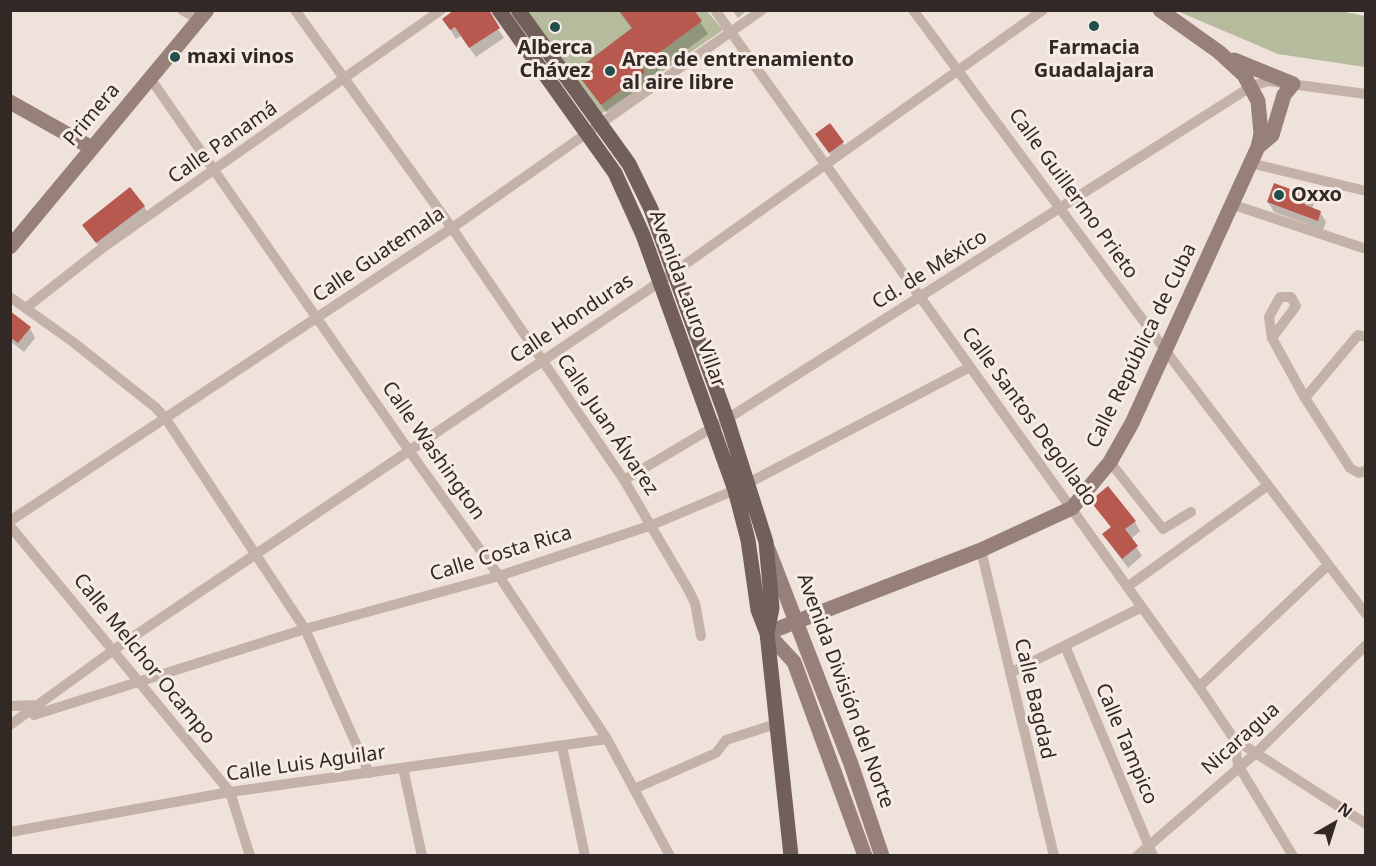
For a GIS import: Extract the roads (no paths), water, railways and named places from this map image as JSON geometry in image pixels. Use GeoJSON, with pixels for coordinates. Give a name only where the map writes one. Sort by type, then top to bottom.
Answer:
{"type":"FeatureCollection","features":[{"type":"Feature","properties":{"kind":"main road","name":"Avenida Lauro Villar"},"geometry":{"type":"LineString","coordinates":[[499,10],[594,129],[629,164],[646,200],[712,426],[742,486],[766,542],[772,608],[767,633]]}},
{"type":"Feature","properties":{"kind":"main road","name":"Avenida Lauro Villar"},"geometry":{"type":"LineString","coordinates":[[518,10],[594,129]]}},
{"type":"Feature","properties":{"kind":"main road","name":"Avenida Lauro Villar"},"geometry":{"type":"LineString","coordinates":[[667,278],[726,419],[742,486],[758,610],[767,633],[791,855]]}},
{"type":"Feature","properties":{"kind":"street"},"geometry":{"type":"LineString","coordinates":[[182,10],[203,15]]}},
{"type":"Feature","properties":{"kind":"street","name":"Calle Juan Álvarez"},"geometry":{"type":"LineString","coordinates":[[295,10],[452,228],[624,480],[695,603],[701,636]]}},
{"type":"Feature","properties":{"kind":"street","name":"Calle Panamá"},"geometry":{"type":"LineString","coordinates":[[27,307],[101,249],[441,10]]}},
{"type":"Feature","properties":{"kind":"street","name":"Calle Santos Degollado"},"geometry":{"type":"LineString","coordinates":[[714,10],[1199,687],[1234,739],[1238,765],[1293,855]]}},
{"type":"Feature","properties":{"kind":"street","name":"Calle Guatemala"},"geometry":{"type":"LineString","coordinates":[[10,521],[452,228],[762,10]]}},
{"type":"Feature","properties":{"kind":"street","name":"Calle Guillermo Prieto"},"geometry":{"type":"LineString","coordinates":[[913,10],[1165,350],[1365,614]]}},
{"type":"Feature","properties":{"kind":"street","name":"Calle Honduras"},"geometry":{"type":"LineString","coordinates":[[15,722],[254,555],[667,278],[960,72],[1043,10]]}},
{"type":"Feature","properties":{"kind":"street"},"geometry":{"type":"LineString","coordinates":[[1160,10],[1236,66],[1252,86],[1268,81],[1365,94]]}},
{"type":"Feature","properties":{"kind":"street","name":"Primera"},"geometry":{"type":"LineString","coordinates":[[10,247],[203,15]]}},
{"type":"Feature","properties":{"kind":"street"},"geometry":{"type":"LineString","coordinates":[[1223,56],[1293,84]]}},
{"type":"Feature","properties":{"kind":"street","name":"Calle Washington"},"geometry":{"type":"LineString","coordinates":[[150,78],[499,576],[608,739],[670,855]]}},
{"type":"Feature","properties":{"kind":"street"},"geometry":{"type":"LineString","coordinates":[[1258,147],[1272,135],[1284,95],[1293,84]]}},
{"type":"Feature","properties":{"kind":"street","name":"Calle República de Cuba"},"geometry":{"type":"LineString","coordinates":[[767,633],[981,550],[1072,507],[1110,462],[1132,423],[1258,147],[1260,114],[1252,86]]}},
{"type":"Feature","properties":{"kind":"street","name":"Cd. de México"},"geometry":{"type":"LineString","coordinates":[[624,480],[726,419],[1252,86]]}},
{"type":"Feature","properties":{"kind":"street"},"geometry":{"type":"LineString","coordinates":[[10,102],[92,148]]}},
{"type":"Feature","properties":{"kind":"street"},"geometry":{"type":"LineString","coordinates":[[1250,163],[1365,191]]}},
{"type":"Feature","properties":{"kind":"street"},"geometry":{"type":"LineString","coordinates":[[1231,204],[1365,249]]}},
{"type":"Feature","properties":{"kind":"street"},"geometry":{"type":"LineString","coordinates":[[10,297],[27,307],[155,408],[165,419],[305,629],[369,773]]}},
{"type":"Feature","properties":{"kind":"street"},"geometry":{"type":"LineString","coordinates":[[1305,398],[1358,335],[1365,337]]}},
{"type":"Feature","properties":{"kind":"street"},"geometry":{"type":"LineString","coordinates":[[1272,338],[1305,398],[1350,468],[1359,472],[1365,470]]}},
{"type":"Feature","properties":{"kind":"street","name":"Calle Costa Rica"},"geometry":{"type":"LineString","coordinates":[[15,722],[139,680],[305,629],[499,576],[652,525],[742,486],[970,367]]}},
{"type":"Feature","properties":{"kind":"street"},"geometry":{"type":"LineString","coordinates":[[1110,462],[1164,529],[1191,512]]}},
{"type":"Feature","properties":{"kind":"street"},"geometry":{"type":"LineString","coordinates":[[1127,587],[1267,486]]}},
{"type":"Feature","properties":{"kind":"street","name":"Calle Melchor Ocampo"},"geometry":{"type":"LineString","coordinates":[[10,526],[115,650],[230,792],[250,855]]}},
{"type":"Feature","properties":{"kind":"street","name":"Avenida División del Norte"},"geometry":{"type":"LineString","coordinates":[[766,542],[851,764],[882,855]]}},
{"type":"Feature","properties":{"kind":"street","name":"Calle Bagdad"},"geometry":{"type":"LineString","coordinates":[[981,550],[1054,855]]}},
{"type":"Feature","properties":{"kind":"street"},"geometry":{"type":"LineString","coordinates":[[1199,687],[1327,566]]}},
{"type":"Feature","properties":{"kind":"street"},"geometry":{"type":"LineString","coordinates":[[1010,673],[1142,607]]}},
{"type":"Feature","properties":{"kind":"street","name":"Avenida División del Norte"},"geometry":{"type":"LineString","coordinates":[[767,633],[794,662],[864,855]]}},
{"type":"Feature","properties":{"kind":"street","name":"Nicaragua"},"geometry":{"type":"LineString","coordinates":[[1137,855],[1151,850],[1238,765],[1256,753],[1365,645]]}},
{"type":"Feature","properties":{"kind":"street","name":"Calle Tampico"},"geometry":{"type":"LineString","coordinates":[[1065,646],[1151,850]]}},
{"type":"Feature","properties":{"kind":"street"},"geometry":{"type":"LineString","coordinates":[[10,706],[41,705]]}},
{"type":"Feature","properties":{"kind":"street"},"geometry":{"type":"LineString","coordinates":[[634,789],[716,753],[726,740],[776,724]]}},
{"type":"Feature","properties":{"kind":"street","name":"Calle Luis Aguilar"},"geometry":{"type":"LineString","coordinates":[[12,831],[230,792],[608,739]]}},
{"type":"Feature","properties":{"kind":"street"},"geometry":{"type":"LineString","coordinates":[[1234,739],[1365,824]]}},
{"type":"Feature","properties":{"kind":"street"},"geometry":{"type":"LineString","coordinates":[[562,746],[585,855]]}},
{"type":"Feature","properties":{"kind":"street"},"geometry":{"type":"LineString","coordinates":[[833,770],[851,764]]}},
{"type":"Feature","properties":{"kind":"street"},"geometry":{"type":"LineString","coordinates":[[403,768],[422,855]]}},
{"type":"Feature","properties":{"kind":"place","name":"Farmacia Guadalajara"},"geometry":{"type":"Point","coordinates":[1094,26]}},
{"type":"Feature","properties":{"kind":"place","name":"Alberca Chávez"},"geometry":{"type":"Point","coordinates":[555,27]}},
{"type":"Feature","properties":{"kind":"place","name":"maxi vinos"},"geometry":{"type":"Point","coordinates":[175,57]}},
{"type":"Feature","properties":{"kind":"place","name":"Area de entrenamiento al aire libre"},"geometry":{"type":"Point","coordinates":[610,71]}},
{"type":"Feature","properties":{"kind":"place","name":"Oxxo"},"geometry":{"type":"Point","coordinates":[1279,195]}}]}
